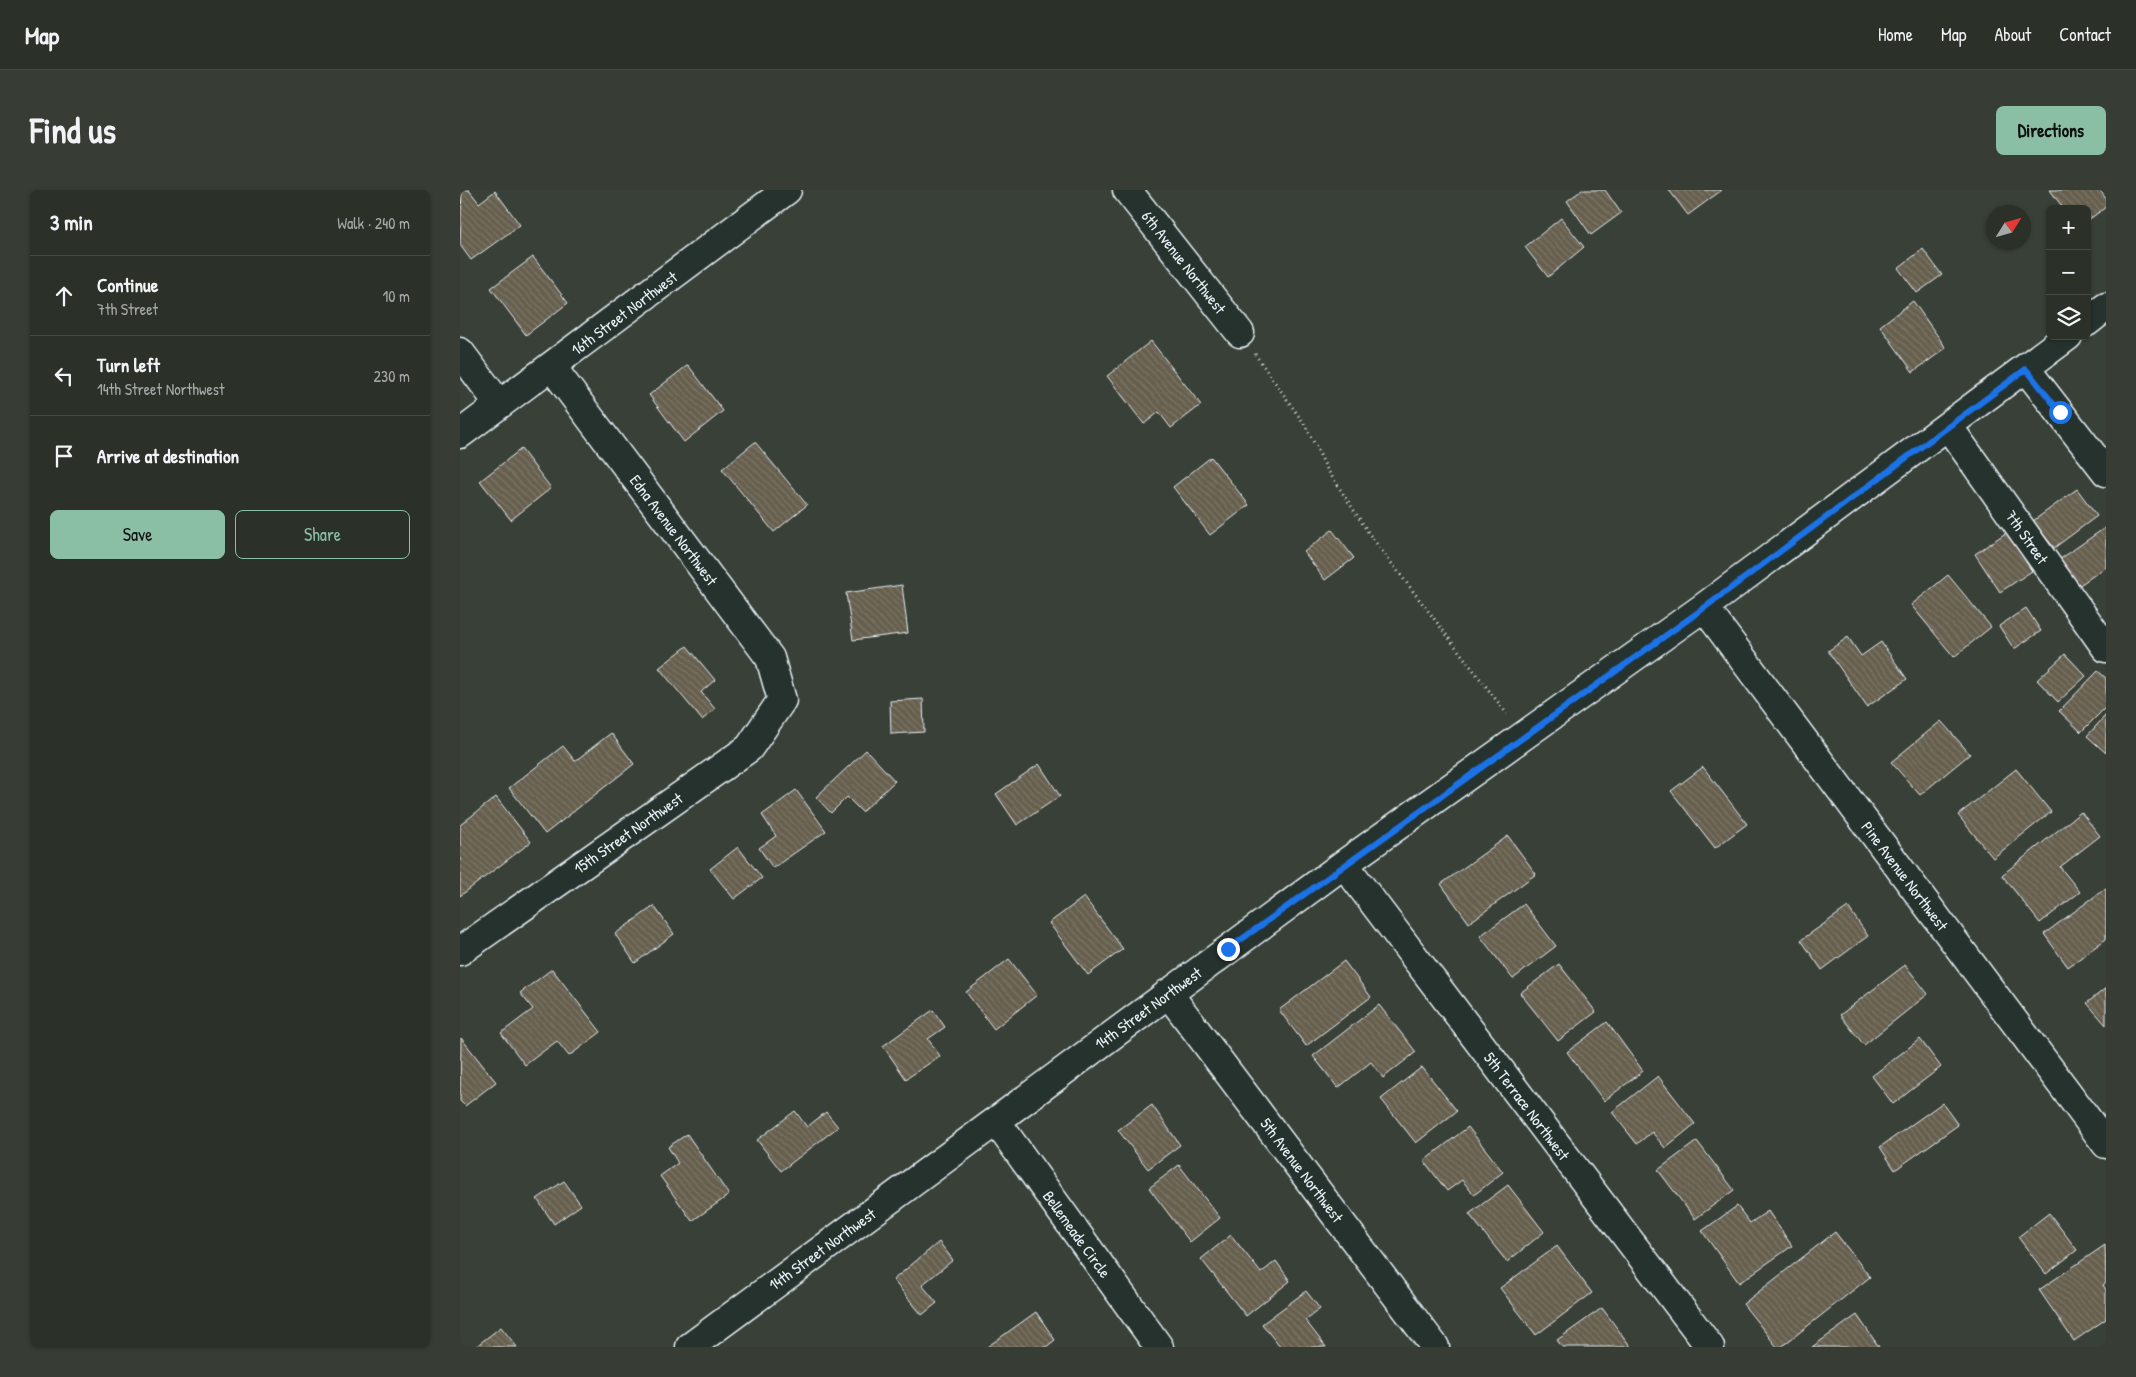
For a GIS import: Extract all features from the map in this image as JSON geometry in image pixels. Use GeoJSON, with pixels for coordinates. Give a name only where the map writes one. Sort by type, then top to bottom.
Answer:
{"type":"FeatureCollection","features":[{"type":"Feature","properties":{"kind":"street","name":"16th Street Northwest"},"geometry":{"type":"LineString","coordinates":[[460,434],[788,190]]}},
{"type":"Feature","properties":{"kind":"street","name":"6th Avenue Northwest"},"geometry":{"type":"LineString","coordinates":[[1127,190],[1240,333]]}},
{"type":"Feature","properties":{"kind":"street"},"geometry":{"type":"LineString","coordinates":[[2091,319],[2106,307]]}},
{"type":"Feature","properties":{"kind":"street","name":"14th Street Northwest"},"geometry":{"type":"LineString","coordinates":[[690,1347],[1344,864],[1704,608],[2063,340]]}},
{"type":"Feature","properties":{"kind":"street"},"geometry":{"type":"LineString","coordinates":[[460,352],[499,404]]}},
{"type":"Feature","properties":{"kind":"street","name":"Edna Avenue Northwest"},"geometry":{"type":"LineString","coordinates":[[552,367],[770,658],[782,700]]}},
{"type":"Feature","properties":{"kind":"street"},"geometry":{"type":"LineString","coordinates":[[2026,369],[2106,472]]}},
{"type":"Feature","properties":{"kind":"street","name":"7th Street"},"geometry":{"type":"LineString","coordinates":[[1948,426],[2106,648]]}},
{"type":"Feature","properties":{"kind":"street","name":"Pine Avenue Northwest"},"geometry":{"type":"LineString","coordinates":[[1704,608],[2106,1144]]}},
{"type":"Feature","properties":{"kind":"street","name":"15th Street Northwest"},"geometry":{"type":"LineString","coordinates":[[460,951],[749,748],[782,700]]}},
{"type":"Feature","properties":{"kind":"street","name":"5th Terrace Northwest"},"geometry":{"type":"LineString","coordinates":[[1344,864],[1710,1347]]}},
{"type":"Feature","properties":{"kind":"street","name":"5th Avenue Northwest"},"geometry":{"type":"LineString","coordinates":[[1168,993],[1435,1347]]}},
{"type":"Feature","properties":{"kind":"street","name":"Bellemeade Circle"},"geometry":{"type":"LineString","coordinates":[[996,1121],[1159,1347]]}},
{"type":"Feature","properties":{"kind":"path"},"geometry":{"type":"LineString","coordinates":[[1240,333],[1305,425],[1327,469],[1370,535],[1507,714]]}},
{"type":"Feature","properties":{"kind":"building"},"geometry":{"type":"Polygon","coordinates":[[[462,190],[469,190],[479,203],[495,191],[520,225],[471,260],[460,245],[462,190]]]}},
{"type":"Feature","properties":{"kind":"building"},"geometry":{"type":"Polygon","coordinates":[[[1582,190],[1605,190],[1621,213],[1591,235],[1567,201],[1582,190]]]}},
{"type":"Feature","properties":{"kind":"building"},"geometry":{"type":"Polygon","coordinates":[[[1669,190],[1722,190],[1688,215],[1669,190]]]}},
{"type":"Feature","properties":{"kind":"building"},"geometry":{"type":"Polygon","coordinates":[[[2050,190],[2100,190],[2106,199],[2106,207],[2091,218],[2091,205],[2061,205],[2050,190]]]}},
{"type":"Feature","properties":{"kind":"building"},"geometry":{"type":"Polygon","coordinates":[[[1561,218],[1584,247],[1548,277],[1525,247],[1561,218]]]}},
{"type":"Feature","properties":{"kind":"building"},"geometry":{"type":"Polygon","coordinates":[[[1923,249],[1942,275],[1917,293],[1898,268],[1923,249]]]}},
{"type":"Feature","properties":{"kind":"building"},"geometry":{"type":"Polygon","coordinates":[[[533,257],[568,303],[526,335],[491,288],[533,257]]]}},
{"type":"Feature","properties":{"kind":"building"},"geometry":{"type":"Polygon","coordinates":[[[1913,301],[1946,348],[1913,372],[1880,326],[1913,301]]]}},
{"type":"Feature","properties":{"kind":"building"},"geometry":{"type":"Polygon","coordinates":[[[1151,341],[1201,405],[1171,428],[1159,412],[1144,424],[1107,376],[1151,341]]]}},
{"type":"Feature","properties":{"kind":"building"},"geometry":{"type":"Polygon","coordinates":[[[688,365],[723,411],[684,442],[649,395],[688,365]]]}},
{"type":"Feature","properties":{"kind":"building"},"geometry":{"type":"Polygon","coordinates":[[[755,442],[807,505],[774,532],[722,469],[755,442]]]}},
{"type":"Feature","properties":{"kind":"building"},"geometry":{"type":"Polygon","coordinates":[[[521,449],[551,488],[511,520],[480,481],[521,449]]]}},
{"type":"Feature","properties":{"kind":"building"},"geometry":{"type":"Polygon","coordinates":[[[1211,457],[1249,505],[1210,535],[1173,487],[1211,457]]]}},
{"type":"Feature","properties":{"kind":"building"},"geometry":{"type":"Polygon","coordinates":[[[2077,489],[2097,516],[2054,548],[2033,521],[2077,489]]]}},
{"type":"Feature","properties":{"kind":"building"},"geometry":{"type":"Polygon","coordinates":[[[2106,527],[2106,567],[2074,589],[2056,562],[2106,527]]]}},
{"type":"Feature","properties":{"kind":"building"},"geometry":{"type":"Polygon","coordinates":[[[1332,530],[1354,558],[1325,580],[1304,552],[1332,530]]]}},
{"type":"Feature","properties":{"kind":"building"},"geometry":{"type":"Polygon","coordinates":[[[2007,532],[2032,571],[2000,592],[1975,554],[2007,532]]]}},
{"type":"Feature","properties":{"kind":"building"},"geometry":{"type":"Polygon","coordinates":[[[1948,575],[1991,627],[1954,657],[1911,605],[1948,575]]]}},
{"type":"Feature","properties":{"kind":"building"},"geometry":{"type":"Polygon","coordinates":[[[902,585],[908,633],[853,640],[846,593],[902,585]]]}},
{"type":"Feature","properties":{"kind":"building"},"geometry":{"type":"Polygon","coordinates":[[[2026,608],[2041,631],[2014,649],[1999,626],[2026,608]]]}},
{"type":"Feature","properties":{"kind":"building"},"geometry":{"type":"Polygon","coordinates":[[[1848,637],[1861,656],[1881,642],[1907,679],[1867,707],[1828,651],[1848,637]]]}},
{"type":"Feature","properties":{"kind":"building"},"geometry":{"type":"Polygon","coordinates":[[[687,646],[715,680],[701,692],[715,709],[702,720],[659,668],[687,646]]]}},
{"type":"Feature","properties":{"kind":"building"},"geometry":{"type":"Polygon","coordinates":[[[2065,654],[2086,676],[2058,702],[2037,680],[2065,654]]]}},
{"type":"Feature","properties":{"kind":"building"},"geometry":{"type":"Polygon","coordinates":[[[2098,671],[2106,678],[2106,707],[2081,732],[2059,711],[2098,671]]]}},
{"type":"Feature","properties":{"kind":"building"},"geometry":{"type":"Polygon","coordinates":[[[923,699],[924,732],[891,734],[890,701],[923,699]]]}},
{"type":"Feature","properties":{"kind":"building"},"geometry":{"type":"Polygon","coordinates":[[[2106,715],[2106,753],[2087,736],[2106,715]]]}},
{"type":"Feature","properties":{"kind":"building"},"geometry":{"type":"Polygon","coordinates":[[[1941,721],[1970,754],[1920,795],[1891,762],[1941,721]]]}},
{"type":"Feature","properties":{"kind":"building"},"geometry":{"type":"Polygon","coordinates":[[[611,733],[634,764],[545,834],[509,788],[563,746],[575,761],[611,733]]]}},
{"type":"Feature","properties":{"kind":"building"},"geometry":{"type":"Polygon","coordinates":[[[866,750],[895,781],[862,812],[847,797],[831,813],[816,797],[866,750]]]}},
{"type":"Feature","properties":{"kind":"building"},"geometry":{"type":"Polygon","coordinates":[[[1039,764],[1060,796],[1017,825],[996,794],[1039,764]]]}},
{"type":"Feature","properties":{"kind":"building"},"geometry":{"type":"Polygon","coordinates":[[[1703,767],[1747,824],[1715,848],[1671,791],[1703,767]]]}},
{"type":"Feature","properties":{"kind":"building"},"geometry":{"type":"Polygon","coordinates":[[[2016,769],[2051,812],[1993,858],[1958,815],[2016,769]]]}},
{"type":"Feature","properties":{"kind":"building"},"geometry":{"type":"Polygon","coordinates":[[[796,790],[826,831],[773,868],[759,848],[776,836],[762,815],[796,790]]]}},
{"type":"Feature","properties":{"kind":"building"},"geometry":{"type":"Polygon","coordinates":[[[496,797],[531,842],[460,896],[460,825],[496,797]]]}},
{"type":"Feature","properties":{"kind":"building"},"geometry":{"type":"Polygon","coordinates":[[[2081,812],[2100,836],[2060,867],[2080,892],[2040,923],[2002,875],[2081,812]]]}},
{"type":"Feature","properties":{"kind":"building"},"geometry":{"type":"Polygon","coordinates":[[[1508,836],[1536,874],[1469,923],[1441,884],[1508,836]]]}},
{"type":"Feature","properties":{"kind":"building"},"geometry":{"type":"Polygon","coordinates":[[[738,847],[762,878],[734,899],[710,869],[738,847]]]}},
{"type":"Feature","properties":{"kind":"building"},"geometry":{"type":"Polygon","coordinates":[[[2106,888],[2106,939],[2068,967],[2044,934],[2106,888]]]}},
{"type":"Feature","properties":{"kind":"building"},"geometry":{"type":"Polygon","coordinates":[[[1084,897],[1123,949],[1088,975],[1049,923],[1084,897]]]}},
{"type":"Feature","properties":{"kind":"building"},"geometry":{"type":"Polygon","coordinates":[[[1524,904],[1556,946],[1513,979],[1480,936],[1524,904]]]}},
{"type":"Feature","properties":{"kind":"building"},"geometry":{"type":"Polygon","coordinates":[[[654,906],[674,934],[635,963],[615,934],[654,906]]]}},
{"type":"Feature","properties":{"kind":"building"},"geometry":{"type":"Polygon","coordinates":[[[1848,907],[1868,936],[1822,970],[1801,940],[1848,907]]]}},
{"type":"Feature","properties":{"kind":"building"},"geometry":{"type":"Polygon","coordinates":[[[1009,959],[1037,995],[994,1029],[966,992],[1009,959]]]}},
{"type":"Feature","properties":{"kind":"building"},"geometry":{"type":"Polygon","coordinates":[[[1344,961],[1371,997],[1306,1046],[1279,1010],[1344,961]]]}},
{"type":"Feature","properties":{"kind":"building"},"geometry":{"type":"Polygon","coordinates":[[[1559,964],[1596,1012],[1558,1041],[1520,993],[1559,964]]]}},
{"type":"Feature","properties":{"kind":"building"},"geometry":{"type":"Polygon","coordinates":[[[1905,965],[1928,994],[1864,1045],[1840,1015],[1905,965]]]}},
{"type":"Feature","properties":{"kind":"building"},"geometry":{"type":"Polygon","coordinates":[[[552,969],[601,1032],[569,1056],[557,1041],[525,1065],[501,1033],[533,1009],[520,993],[552,969]]]}},
{"type":"Feature","properties":{"kind":"building"},"geometry":{"type":"Polygon","coordinates":[[[2106,988],[2106,1025],[2087,1003],[2106,988]]]}},
{"type":"Feature","properties":{"kind":"building"},"geometry":{"type":"Polygon","coordinates":[[[1379,1005],[1416,1052],[1383,1078],[1371,1062],[1338,1088],[1313,1056],[1379,1005]]]}},
{"type":"Feature","properties":{"kind":"building"},"geometry":{"type":"Polygon","coordinates":[[[933,1010],[945,1027],[928,1039],[940,1056],[906,1079],[883,1046],[933,1010]]]}},
{"type":"Feature","properties":{"kind":"building"},"geometry":{"type":"Polygon","coordinates":[[[1607,1022],[1643,1071],[1604,1101],[1567,1052],[1607,1022]]]}},
{"type":"Feature","properties":{"kind":"building"},"geometry":{"type":"Polygon","coordinates":[[[461,1038],[496,1082],[465,1106],[460,1101],[461,1038]]]}},
{"type":"Feature","properties":{"kind":"building"},"geometry":{"type":"Polygon","coordinates":[[[1920,1039],[1941,1067],[1893,1104],[1872,1076],[1920,1039]]]}},
{"type":"Feature","properties":{"kind":"building"},"geometry":{"type":"Polygon","coordinates":[[[1422,1067],[1457,1111],[1416,1143],[1381,1099],[1422,1067]]]}},
{"type":"Feature","properties":{"kind":"building"},"geometry":{"type":"Polygon","coordinates":[[[1658,1076],[1695,1124],[1665,1148],[1652,1132],[1637,1144],[1612,1112],[1658,1076]]]}},
{"type":"Feature","properties":{"kind":"building"},"geometry":{"type":"Polygon","coordinates":[[[1942,1103],[1958,1125],[1895,1170],[1880,1147],[1942,1103]]]}},
{"type":"Feature","properties":{"kind":"building"},"geometry":{"type":"Polygon","coordinates":[[[1152,1105],[1180,1145],[1148,1169],[1118,1130],[1152,1105]]]}},
{"type":"Feature","properties":{"kind":"building"},"geometry":{"type":"Polygon","coordinates":[[[795,1111],[807,1127],[826,1112],[838,1127],[781,1171],[757,1140],[795,1111]]]}},
{"type":"Feature","properties":{"kind":"building"},"geometry":{"type":"Polygon","coordinates":[[[1468,1127],[1503,1172],[1474,1195],[1462,1180],[1447,1191],[1424,1161],[1468,1127]]]}},
{"type":"Feature","properties":{"kind":"building"},"geometry":{"type":"Polygon","coordinates":[[[687,1134],[729,1195],[692,1221],[660,1176],[678,1163],[668,1147],[687,1134]]]}},
{"type":"Feature","properties":{"kind":"building"},"geometry":{"type":"Polygon","coordinates":[[[1697,1141],[1734,1190],[1695,1219],[1658,1170],[1697,1141]]]}},
{"type":"Feature","properties":{"kind":"building"},"geometry":{"type":"Polygon","coordinates":[[[1179,1165],[1220,1218],[1190,1242],[1149,1188],[1179,1165]]]}},
{"type":"Feature","properties":{"kind":"building"},"geometry":{"type":"Polygon","coordinates":[[[564,1181],[581,1205],[554,1224],[537,1199],[564,1181]]]}},
{"type":"Feature","properties":{"kind":"building"},"geometry":{"type":"Polygon","coordinates":[[[1508,1185],[1544,1232],[1507,1262],[1469,1214],[1508,1185]]]}},
{"type":"Feature","properties":{"kind":"building"},"geometry":{"type":"Polygon","coordinates":[[[1737,1206],[1750,1223],[1768,1211],[1792,1246],[1739,1283],[1702,1231],[1737,1206]]]}},
{"type":"Feature","properties":{"kind":"building"},"geometry":{"type":"Polygon","coordinates":[[[2049,1213],[2077,1250],[2046,1274],[2018,1237],[2049,1213]]]}},
{"type":"Feature","properties":{"kind":"building"},"geometry":{"type":"Polygon","coordinates":[[[1835,1232],[1870,1277],[1781,1347],[1777,1347],[1743,1304],[1835,1232]]]}},
{"type":"Feature","properties":{"kind":"building"},"geometry":{"type":"Polygon","coordinates":[[[1231,1235],[1261,1273],[1276,1261],[1290,1281],[1246,1316],[1201,1259],[1231,1235]]]}},
{"type":"Feature","properties":{"kind":"building"},"geometry":{"type":"Polygon","coordinates":[[[939,1242],[953,1260],[922,1285],[937,1303],[922,1315],[893,1280],[939,1242]]]}},
{"type":"Feature","properties":{"kind":"building"},"geometry":{"type":"Polygon","coordinates":[[[2105,1245],[2106,1283],[2103,1285],[2106,1290],[2106,1319],[2074,1341],[2039,1290],[2105,1245]]]}},
{"type":"Feature","properties":{"kind":"building"},"geometry":{"type":"Polygon","coordinates":[[[1557,1246],[1592,1293],[1536,1335],[1500,1288],[1557,1246]]]}},
{"type":"Feature","properties":{"kind":"building"},"geometry":{"type":"Polygon","coordinates":[[[1306,1291],[1320,1309],[1305,1320],[1326,1347],[1280,1347],[1262,1324],[1306,1291]]]}},
{"type":"Feature","properties":{"kind":"building"},"geometry":{"type":"Polygon","coordinates":[[[1602,1308],[1631,1347],[1562,1347],[1557,1340],[1602,1308]]]}},
{"type":"Feature","properties":{"kind":"building"},"geometry":{"type":"Polygon","coordinates":[[[1036,1312],[1055,1340],[1046,1347],[987,1347],[1036,1312]]]}},
{"type":"Feature","properties":{"kind":"building"},"geometry":{"type":"Polygon","coordinates":[[[1857,1315],[1879,1347],[1812,1347],[1857,1315]]]}},
{"type":"Feature","properties":{"kind":"building"},"geometry":{"type":"Polygon","coordinates":[[[501,1327],[517,1347],[475,1347],[501,1327]]]}},
{"type":"Feature","properties":{"kind":"route"},"geometry":{"type":"LineString","coordinates":[[1228,949],[1344,864],[1704,608],[2026,369],[2060,412]]}}]}
